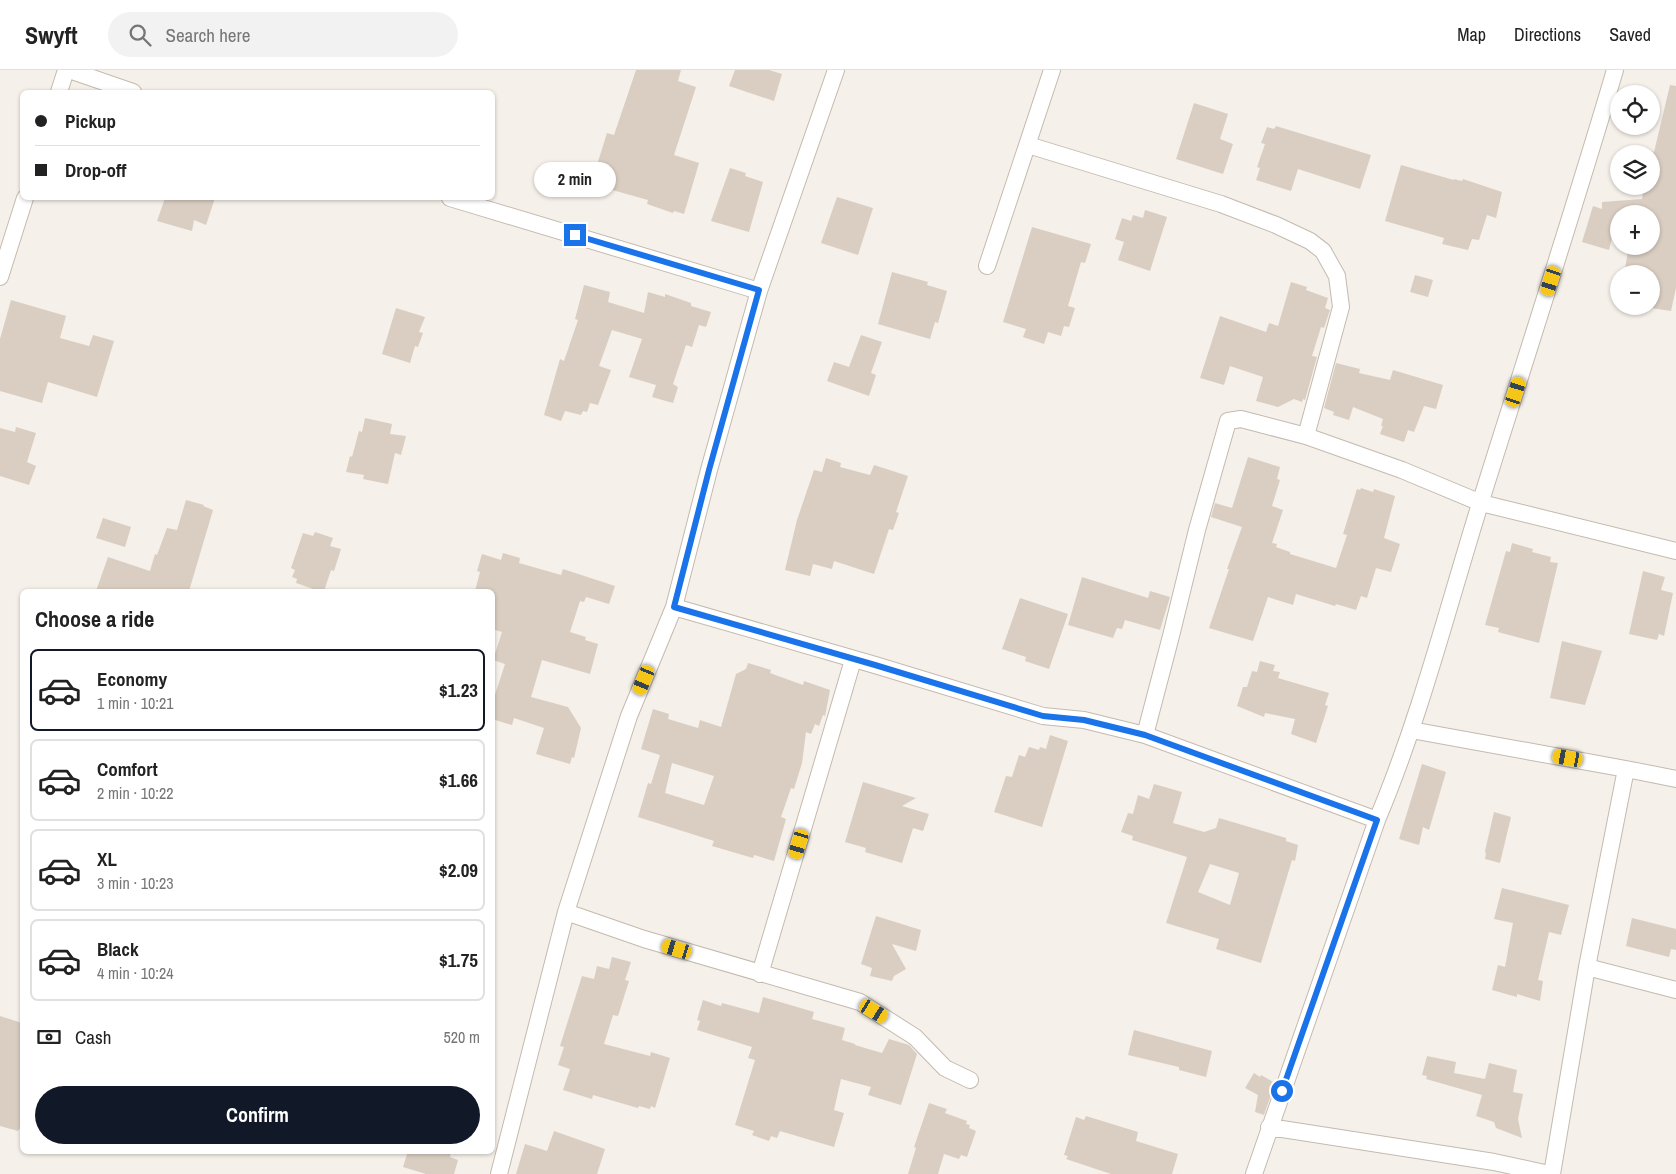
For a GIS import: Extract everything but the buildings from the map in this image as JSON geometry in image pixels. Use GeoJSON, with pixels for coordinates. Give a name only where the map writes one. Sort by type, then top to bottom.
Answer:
{"type":"FeatureCollection","features":[{"type":"Feature","properties":{"kind":"street"},"geometry":{"type":"LineString","coordinates":[[60,90],[68,70],[127,90]]}},
{"type":"Feature","properties":{"kind":"street"},"geometry":{"type":"LineString","coordinates":[[499,1174],[566,912],[629,716],[674,607],[709,470],[759,290],[836,70]]}},
{"type":"Feature","properties":{"kind":"street"},"geometry":{"type":"LineString","coordinates":[[987,266],[1052,70]]}},
{"type":"Feature","properties":{"kind":"street"},"geometry":{"type":"LineString","coordinates":[[1254,1174],[1377,820],[1392,785],[1411,730],[1575,208],[1615,70]]}},
{"type":"Feature","properties":{"kind":"street"},"geometry":{"type":"LineString","coordinates":[[1028,145],[1221,204],[1276,225],[1310,241],[1323,251],[1337,276],[1341,307],[1306,436]]}},
{"type":"Feature","properties":{"kind":"street"},"geometry":{"type":"LineString","coordinates":[[0,277],[24,200]]}},
{"type":"Feature","properties":{"kind":"street"},"geometry":{"type":"LineString","coordinates":[[457,200],[759,290]]}},
{"type":"Feature","properties":{"kind":"street"},"geometry":{"type":"LineString","coordinates":[[1145,735],[1202,511],[1228,420],[1241,419],[1306,436],[1402,470],[1481,503],[1676,551]]}},
{"type":"Feature","properties":{"kind":"street"},"geometry":{"type":"LineString","coordinates":[[674,607],[1043,716],[1084,720],[1145,735],[1377,820]]}},
{"type":"Feature","properties":{"kind":"street"},"geometry":{"type":"LineString","coordinates":[[760,974],[853,660]]}},
{"type":"Feature","properties":{"kind":"street"},"geometry":{"type":"LineString","coordinates":[[1411,730],[1626,769],[1676,780]]}},
{"type":"Feature","properties":{"kind":"street"},"geometry":{"type":"LineString","coordinates":[[1269,1127],[1494,1162],[1551,1174],[1587,967],[1626,769]]}},
{"type":"Feature","properties":{"kind":"street"},"geometry":{"type":"LineString","coordinates":[[566,912],[644,939],[860,1002],[916,1037],[945,1068],[970,1080]]}},
{"type":"Feature","properties":{"kind":"street"},"geometry":{"type":"LineString","coordinates":[[1587,967],[1676,990]]}},
{"type":"Feature","properties":{"kind":"route"},"geometry":{"type":"LineString","coordinates":[[575,235],[759,290],[709,470],[674,607],[1043,716],[1084,720],[1145,735],[1377,820],[1282,1091]]}}]}
